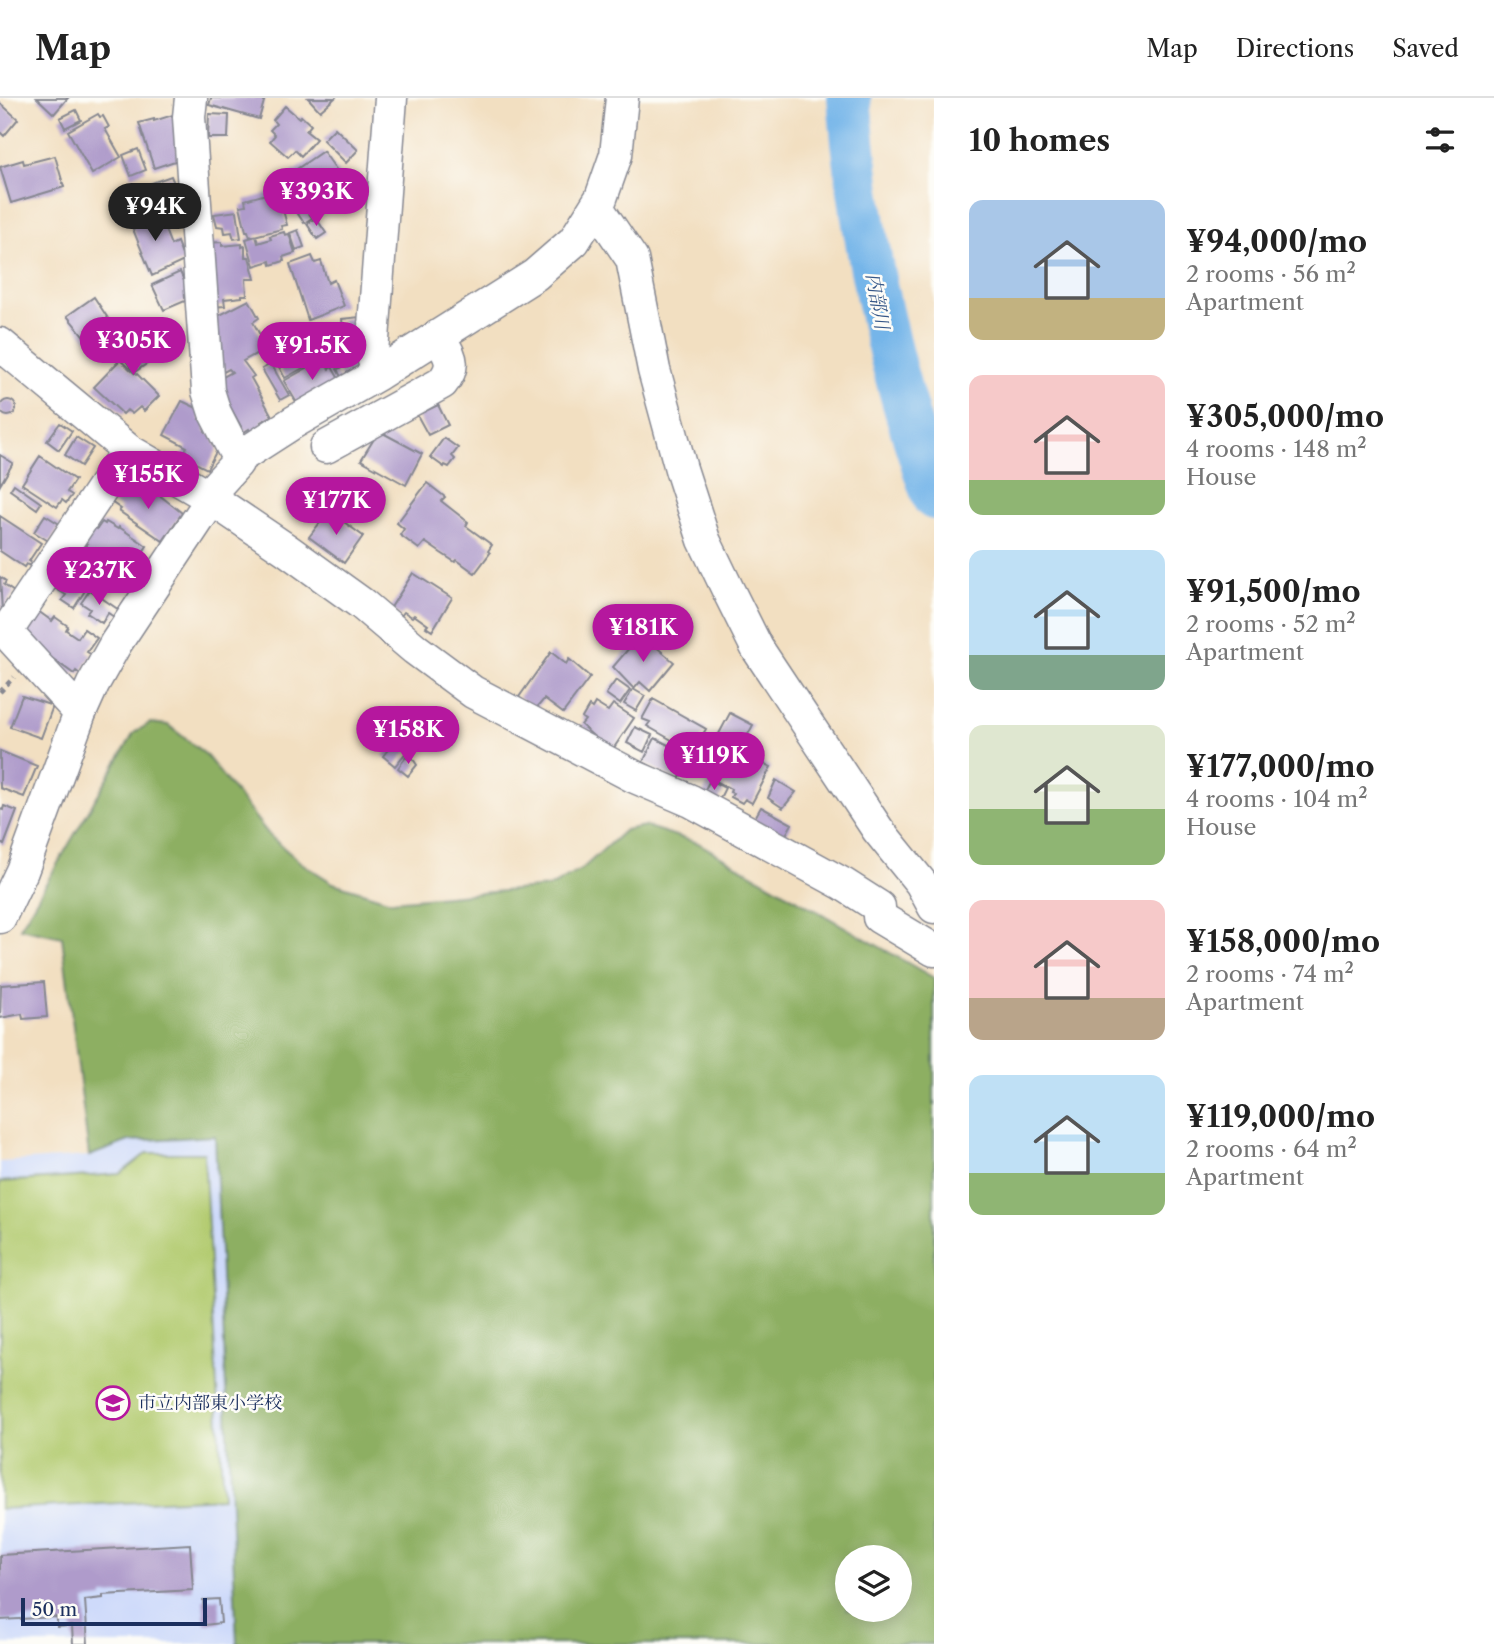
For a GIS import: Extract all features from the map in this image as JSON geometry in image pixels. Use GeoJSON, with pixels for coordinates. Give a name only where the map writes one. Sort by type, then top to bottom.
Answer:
{"type":"FeatureCollection","features":[{"type":"Feature","properties":{"kind":"street"},"geometry":{"type":"LineString","coordinates":[[191,98],[189,117],[208,391],[215,413],[238,458]]}},
{"type":"Feature","properties":{"kind":"street"},"geometry":{"type":"LineString","coordinates":[[378,374],[372,353],[391,98]]}},
{"type":"Feature","properties":{"kind":"street"},"geometry":{"type":"LineString","coordinates":[[0,917],[22,871],[93,684],[116,643],[205,509],[207,496],[237,463],[238,458],[535,275],[574,241],[601,198],[616,155],[622,98]]}},
{"type":"Feature","properties":{"kind":"street"},"geometry":{"type":"LineString","coordinates":[[596,206],[632,259],[654,370],[681,469],[704,540],[728,590],[757,648],[878,830],[921,883],[934,907]]}},
{"type":"Feature","properties":{"kind":"street"},"geometry":{"type":"LineString","coordinates":[[326,447],[442,383],[451,372],[452,361],[439,336]]}},
{"type":"Feature","properties":{"kind":"street"},"geometry":{"type":"LineString","coordinates":[[0,344],[128,450],[207,496],[362,604],[415,649],[473,692],[635,778],[691,801],[843,884],[879,907],[879,917],[934,950]]}},
{"type":"Feature","properties":{"kind":"street"},"geometry":{"type":"LineString","coordinates":[[80,713],[6,632],[128,450]]}},
{"type":"Feature","properties":{"kind":"shaded area","name":"市立内部東小学校"},"geometry":{"type":"Polygon","coordinates":[[[215,1136],[237,1644],[0,1644],[0,1162],[89,1156],[129,1141],[215,1136]]]}},
{"type":"Feature","properties":{"kind":"green space"},"geometry":{"type":"Polygon","coordinates":[[[150,723],[168,725],[205,754],[270,836],[300,862],[333,883],[391,901],[550,887],[582,869],[625,830],[645,826],[698,843],[934,978],[934,1644],[237,1644],[215,1136],[129,1141],[89,1156],[62,937],[20,928],[134,733],[150,723]]]}},
{"type":"Feature","properties":{"kind":"green space","name":"市立内部東小学校"},"geometry":{"type":"Polygon","coordinates":[[[147,1153],[204,1153],[223,1498],[0,1509],[0,1182],[120,1174],[147,1153]]]}},
{"type":"Feature","properties":{"kind":"building"},"geometry":{"type":"Polygon","coordinates":[[[37,98],[68,98],[54,114],[37,98]]]}},
{"type":"Feature","properties":{"kind":"building"},"geometry":{"type":"Polygon","coordinates":[[[211,98],[265,98],[259,119],[209,105],[211,98]]]}},
{"type":"Feature","properties":{"kind":"building"},"geometry":{"type":"Polygon","coordinates":[[[308,98],[335,98],[320,111],[308,98]]]}},
{"type":"Feature","properties":{"kind":"building"},"geometry":{"type":"Polygon","coordinates":[[[0,103],[18,119],[4,136],[0,132],[0,103]]]}},
{"type":"Feature","properties":{"kind":"building"},"geometry":{"type":"Polygon","coordinates":[[[285,106],[311,125],[306,131],[316,139],[301,156],[295,150],[288,157],[270,141],[275,135],[270,130],[276,124],[273,120],[285,106]]]}},
{"type":"Feature","properties":{"kind":"building"},"geometry":{"type":"Polygon","coordinates":[[[76,110],[81,120],[65,128],[60,118],[76,110]]]}},
{"type":"Feature","properties":{"kind":"building"},"geometry":{"type":"Polygon","coordinates":[[[98,114],[103,116],[109,127],[105,129],[121,157],[92,174],[68,131],[98,114]]]}},
{"type":"Feature","properties":{"kind":"building"},"geometry":{"type":"Polygon","coordinates":[[[176,114],[178,160],[154,168],[139,123],[176,114]]]}},
{"type":"Feature","properties":{"kind":"building"},"geometry":{"type":"Polygon","coordinates":[[[209,114],[229,115],[228,138],[208,138],[209,114]]]}},
{"type":"Feature","properties":{"kind":"building"},"geometry":{"type":"Polygon","coordinates":[[[335,128],[358,150],[346,163],[323,140],[335,128]]]}},
{"type":"Feature","properties":{"kind":"building"},"geometry":{"type":"Polygon","coordinates":[[[138,149],[146,170],[131,176],[123,155],[138,149]]]}},
{"type":"Feature","properties":{"kind":"building"},"geometry":{"type":"Polygon","coordinates":[[[323,151],[352,192],[320,215],[291,173],[323,151]]]}},
{"type":"Feature","properties":{"kind":"building"},"geometry":{"type":"Polygon","coordinates":[[[55,156],[64,187],[11,203],[0,167],[23,160],[24,164],[55,156]]]}},
{"type":"Feature","properties":{"kind":"building"},"geometry":{"type":"Polygon","coordinates":[[[171,176],[182,202],[158,211],[155,204],[143,209],[141,205],[124,211],[118,195],[171,176]]]}},
{"type":"Feature","properties":{"kind":"building"},"geometry":{"type":"Polygon","coordinates":[[[273,192],[274,197],[279,195],[287,225],[281,226],[282,229],[250,237],[240,206],[246,205],[245,200],[273,192]]]}},
{"type":"Feature","properties":{"kind":"building"},"geometry":{"type":"Polygon","coordinates":[[[304,206],[312,218],[304,223],[296,211],[304,206]]]}},
{"type":"Feature","properties":{"kind":"building"},"geometry":{"type":"Polygon","coordinates":[[[148,208],[156,228],[163,225],[171,245],[177,242],[184,261],[152,276],[128,217],[148,208]]]}},
{"type":"Feature","properties":{"kind":"building"},"geometry":{"type":"Polygon","coordinates":[[[237,211],[241,238],[234,239],[232,232],[225,233],[224,227],[217,226],[214,214],[237,211]]]}},
{"type":"Feature","properties":{"kind":"building"},"geometry":{"type":"Polygon","coordinates":[[[316,218],[326,233],[317,239],[307,224],[316,218]]]}},
{"type":"Feature","properties":{"kind":"building"},"geometry":{"type":"Polygon","coordinates":[[[298,230],[304,247],[296,250],[290,233],[298,230]]]}},
{"type":"Feature","properties":{"kind":"building"},"geometry":{"type":"Polygon","coordinates":[[[284,232],[285,235],[289,234],[295,253],[283,257],[284,261],[271,265],[270,261],[254,266],[246,239],[256,236],[258,243],[284,232]]]}},
{"type":"Feature","properties":{"kind":"building"},"geometry":{"type":"Polygon","coordinates":[[[222,242],[222,246],[245,246],[245,257],[249,257],[255,279],[246,279],[247,295],[224,299],[225,306],[212,307],[207,243],[222,242]]]}},
{"type":"Feature","properties":{"kind":"building"},"geometry":{"type":"Polygon","coordinates":[[[312,256],[315,263],[321,261],[328,283],[334,280],[344,306],[308,320],[290,264],[312,256]]]}},
{"type":"Feature","properties":{"kind":"building"},"geometry":{"type":"Polygon","coordinates":[[[180,272],[192,298],[164,310],[152,285],[180,272]]]}},
{"type":"Feature","properties":{"kind":"building"},"geometry":{"type":"Polygon","coordinates":[[[94,297],[111,323],[87,340],[67,316],[94,297]]]}},
{"type":"Feature","properties":{"kind":"building"},"geometry":{"type":"Polygon","coordinates":[[[249,300],[259,318],[253,322],[265,344],[263,350],[243,361],[254,376],[251,378],[272,416],[261,422],[263,426],[251,433],[249,429],[244,432],[216,381],[232,372],[229,369],[214,377],[214,318],[249,300]]]}},
{"type":"Feature","properties":{"kind":"building"},"geometry":{"type":"Polygon","coordinates":[[[360,317],[364,343],[345,345],[342,319],[360,317]]]}},
{"type":"Feature","properties":{"kind":"building"},"geometry":{"type":"Polygon","coordinates":[[[302,331],[305,338],[317,331],[320,336],[324,335],[333,351],[285,378],[269,349],[302,331]]]}},
{"type":"Feature","properties":{"kind":"building"},"geometry":{"type":"Polygon","coordinates":[[[164,332],[173,346],[135,372],[159,396],[144,411],[140,407],[132,414],[127,410],[123,414],[94,387],[120,360],[135,374],[122,354],[144,340],[147,343],[164,332]]]}},
{"type":"Feature","properties":{"kind":"building"},"geometry":{"type":"Polygon","coordinates":[[[364,346],[364,372],[344,383],[337,369],[347,366],[340,353],[364,346]]]}},
{"type":"Feature","properties":{"kind":"building"},"geometry":{"type":"Polygon","coordinates":[[[323,359],[329,369],[332,367],[340,381],[298,405],[284,381],[323,359]]]}},
{"type":"Feature","properties":{"kind":"building"},"geometry":{"type":"Polygon","coordinates":[[[271,364],[289,395],[280,400],[262,369],[271,364]]]}},
{"type":"Feature","properties":{"kind":"building"},"geometry":{"type":"Polygon","coordinates":[[[8,400],[14,402],[14,414],[8,416],[2,414],[0,408],[2,402],[8,400]]]}},
{"type":"Feature","properties":{"kind":"building"},"geometry":{"type":"Polygon","coordinates":[[[182,401],[203,411],[199,419],[208,424],[205,431],[212,435],[218,448],[207,469],[182,456],[187,447],[164,435],[182,401]]]}},
{"type":"Feature","properties":{"kind":"building"},"geometry":{"type":"Polygon","coordinates":[[[438,405],[448,425],[428,435],[417,415],[438,405]]]}},
{"type":"Feature","properties":{"kind":"building"},"geometry":{"type":"Polygon","coordinates":[[[60,423],[72,431],[59,450],[47,441],[60,423]]]}},
{"type":"Feature","properties":{"kind":"building"},"geometry":{"type":"Polygon","coordinates":[[[379,431],[422,454],[406,485],[361,460],[379,431]]]}},
{"type":"Feature","properties":{"kind":"building"},"geometry":{"type":"Polygon","coordinates":[[[76,437],[93,448],[81,466],[65,455],[76,437]]]}},
{"type":"Feature","properties":{"kind":"building"},"geometry":{"type":"Polygon","coordinates":[[[444,438],[458,448],[449,467],[444,467],[430,457],[444,438]]]}},
{"type":"Feature","properties":{"kind":"building"},"geometry":{"type":"Polygon","coordinates":[[[0,455],[13,463],[0,485],[0,455]]]}},
{"type":"Feature","properties":{"kind":"building"},"geometry":{"type":"Polygon","coordinates":[[[40,456],[75,480],[67,492],[72,495],[66,503],[62,500],[57,507],[22,484],[40,456]]]}},
{"type":"Feature","properties":{"kind":"building"},"geometry":{"type":"Polygon","coordinates":[[[427,483],[445,497],[441,501],[468,522],[466,526],[492,545],[488,551],[490,553],[475,573],[425,542],[419,549],[400,535],[404,529],[397,523],[427,483]]]}},
{"type":"Feature","properties":{"kind":"building"},"geometry":{"type":"Polygon","coordinates":[[[14,484],[41,503],[37,509],[10,490],[14,484]]]}},
{"type":"Feature","properties":{"kind":"building"},"geometry":{"type":"Polygon","coordinates":[[[135,486],[145,493],[149,487],[182,513],[163,541],[119,511],[121,509],[111,502],[120,488],[129,494],[135,486]]]}},
{"type":"Feature","properties":{"kind":"building"},"geometry":{"type":"Polygon","coordinates":[[[329,511],[363,536],[344,563],[309,537],[329,511]]]}},
{"type":"Feature","properties":{"kind":"building"},"geometry":{"type":"Polygon","coordinates":[[[45,515],[61,525],[50,542],[34,532],[45,515]]]}},
{"type":"Feature","properties":{"kind":"building"},"geometry":{"type":"Polygon","coordinates":[[[0,516],[41,543],[29,561],[32,563],[30,566],[26,564],[24,567],[0,551],[0,516]]]}},
{"type":"Feature","properties":{"kind":"building"},"geometry":{"type":"Polygon","coordinates":[[[102,522],[118,529],[119,527],[147,546],[125,578],[102,562],[99,566],[81,553],[87,544],[84,543],[102,522]]]}},
{"type":"Feature","properties":{"kind":"building"},"geometry":{"type":"Polygon","coordinates":[[[413,573],[452,598],[432,631],[414,615],[412,617],[404,612],[401,616],[390,609],[413,573]]]}},
{"type":"Feature","properties":{"kind":"building"},"geometry":{"type":"Polygon","coordinates":[[[64,575],[75,582],[80,575],[91,581],[74,608],[62,600],[66,595],[56,589],[64,575]]]}},
{"type":"Feature","properties":{"kind":"building"},"geometry":{"type":"Polygon","coordinates":[[[0,577],[6,581],[4,585],[14,592],[2,611],[0,577]]]}},
{"type":"Feature","properties":{"kind":"building"},"geometry":{"type":"Polygon","coordinates":[[[90,590],[119,610],[114,617],[108,613],[102,623],[87,613],[90,609],[81,603],[90,590]]]}},
{"type":"Feature","properties":{"kind":"building"},"geometry":{"type":"Polygon","coordinates":[[[38,611],[52,621],[55,617],[68,626],[66,630],[78,638],[84,629],[97,638],[87,652],[92,655],[80,674],[76,671],[74,674],[20,635],[38,611]]]}},
{"type":"Feature","properties":{"kind":"building"},"geometry":{"type":"Polygon","coordinates":[[[641,634],[674,662],[650,691],[640,682],[634,689],[613,667],[641,634]]]}},
{"type":"Feature","properties":{"kind":"building"},"geometry":{"type":"Polygon","coordinates":[[[551,652],[566,664],[569,659],[590,677],[563,713],[544,699],[535,710],[519,697],[551,652]]]}},
{"type":"Feature","properties":{"kind":"building"},"geometry":{"type":"Polygon","coordinates":[[[616,680],[630,690],[620,704],[606,694],[616,680]]]}},
{"type":"Feature","properties":{"kind":"building"},"geometry":{"type":"Polygon","coordinates":[[[633,689],[645,696],[636,711],[624,704],[633,689]]]}},
{"type":"Feature","properties":{"kind":"building"},"geometry":{"type":"Polygon","coordinates":[[[22,696],[53,706],[41,738],[10,727],[22,696]]]}},
{"type":"Feature","properties":{"kind":"building"},"geometry":{"type":"Polygon","coordinates":[[[653,699],[706,729],[693,752],[647,726],[650,722],[642,719],[653,699]]]}},
{"type":"Feature","properties":{"kind":"building"},"geometry":{"type":"Polygon","coordinates":[[[595,703],[608,711],[613,704],[634,718],[611,752],[581,725],[589,706],[592,708],[595,703]]]}},
{"type":"Feature","properties":{"kind":"building"},"geometry":{"type":"Polygon","coordinates":[[[730,713],[753,725],[739,752],[771,767],[752,803],[745,799],[742,803],[731,797],[731,789],[708,777],[714,767],[704,762],[730,713]]]}},
{"type":"Feature","properties":{"kind":"building"},"geometry":{"type":"Polygon","coordinates":[[[635,727],[652,735],[644,752],[627,743],[635,727]]]}},
{"type":"Feature","properties":{"kind":"building"},"geometry":{"type":"Polygon","coordinates":[[[399,736],[411,746],[395,766],[383,756],[399,736]]]}},
{"type":"Feature","properties":{"kind":"building"},"geometry":{"type":"Polygon","coordinates":[[[655,738],[691,757],[678,781],[643,762],[655,738]]]}},
{"type":"Feature","properties":{"kind":"building"},"geometry":{"type":"Polygon","coordinates":[[[0,751],[37,766],[24,797],[0,788],[0,751]]]}},
{"type":"Feature","properties":{"kind":"building"},"geometry":{"type":"Polygon","coordinates":[[[411,756],[417,765],[408,776],[398,768],[406,757],[408,759],[411,756]]]}},
{"type":"Feature","properties":{"kind":"building"},"geometry":{"type":"Polygon","coordinates":[[[710,780],[725,788],[717,804],[702,795],[710,780]]]}},
{"type":"Feature","properties":{"kind":"building"},"geometry":{"type":"Polygon","coordinates":[[[776,780],[796,792],[783,808],[768,798],[776,780]]]}},
{"type":"Feature","properties":{"kind":"building"},"geometry":{"type":"Polygon","coordinates":[[[4,806],[17,811],[4,845],[0,843],[0,809],[3,810],[4,806]]]}},
{"type":"Feature","properties":{"kind":"building"},"geometry":{"type":"Polygon","coordinates":[[[761,807],[792,824],[783,840],[752,823],[761,807]]]}},
{"type":"Feature","properties":{"kind":"building"},"geometry":{"type":"Polygon","coordinates":[[[44,982],[47,1017],[23,1019],[22,1014],[0,1018],[1,985],[44,982]]]}},
{"type":"Feature","properties":{"kind":"building"},"geometry":{"type":"Polygon","coordinates":[[[190,1544],[193,1590],[103,1595],[103,1598],[85,1600],[88,1644],[73,1644],[72,1626],[57,1627],[57,1617],[0,1620],[0,1555],[190,1544]]]}},
{"type":"Feature","properties":{"kind":"building"},"geometry":{"type":"Polygon","coordinates":[[[219,1599],[221,1623],[205,1625],[203,1600],[219,1599]]]}},
{"type":"Feature","properties":{"kind":"waterway","name":"内部川"},"geometry":{"type":"LineString","coordinates":[[849,98],[860,201],[878,301],[903,399],[934,498]]}},
{"type":"Feature","properties":{"kind":"place","name":"市立内部東小学校"},"geometry":{"type":"Point","coordinates":[113,1403]}}]}
